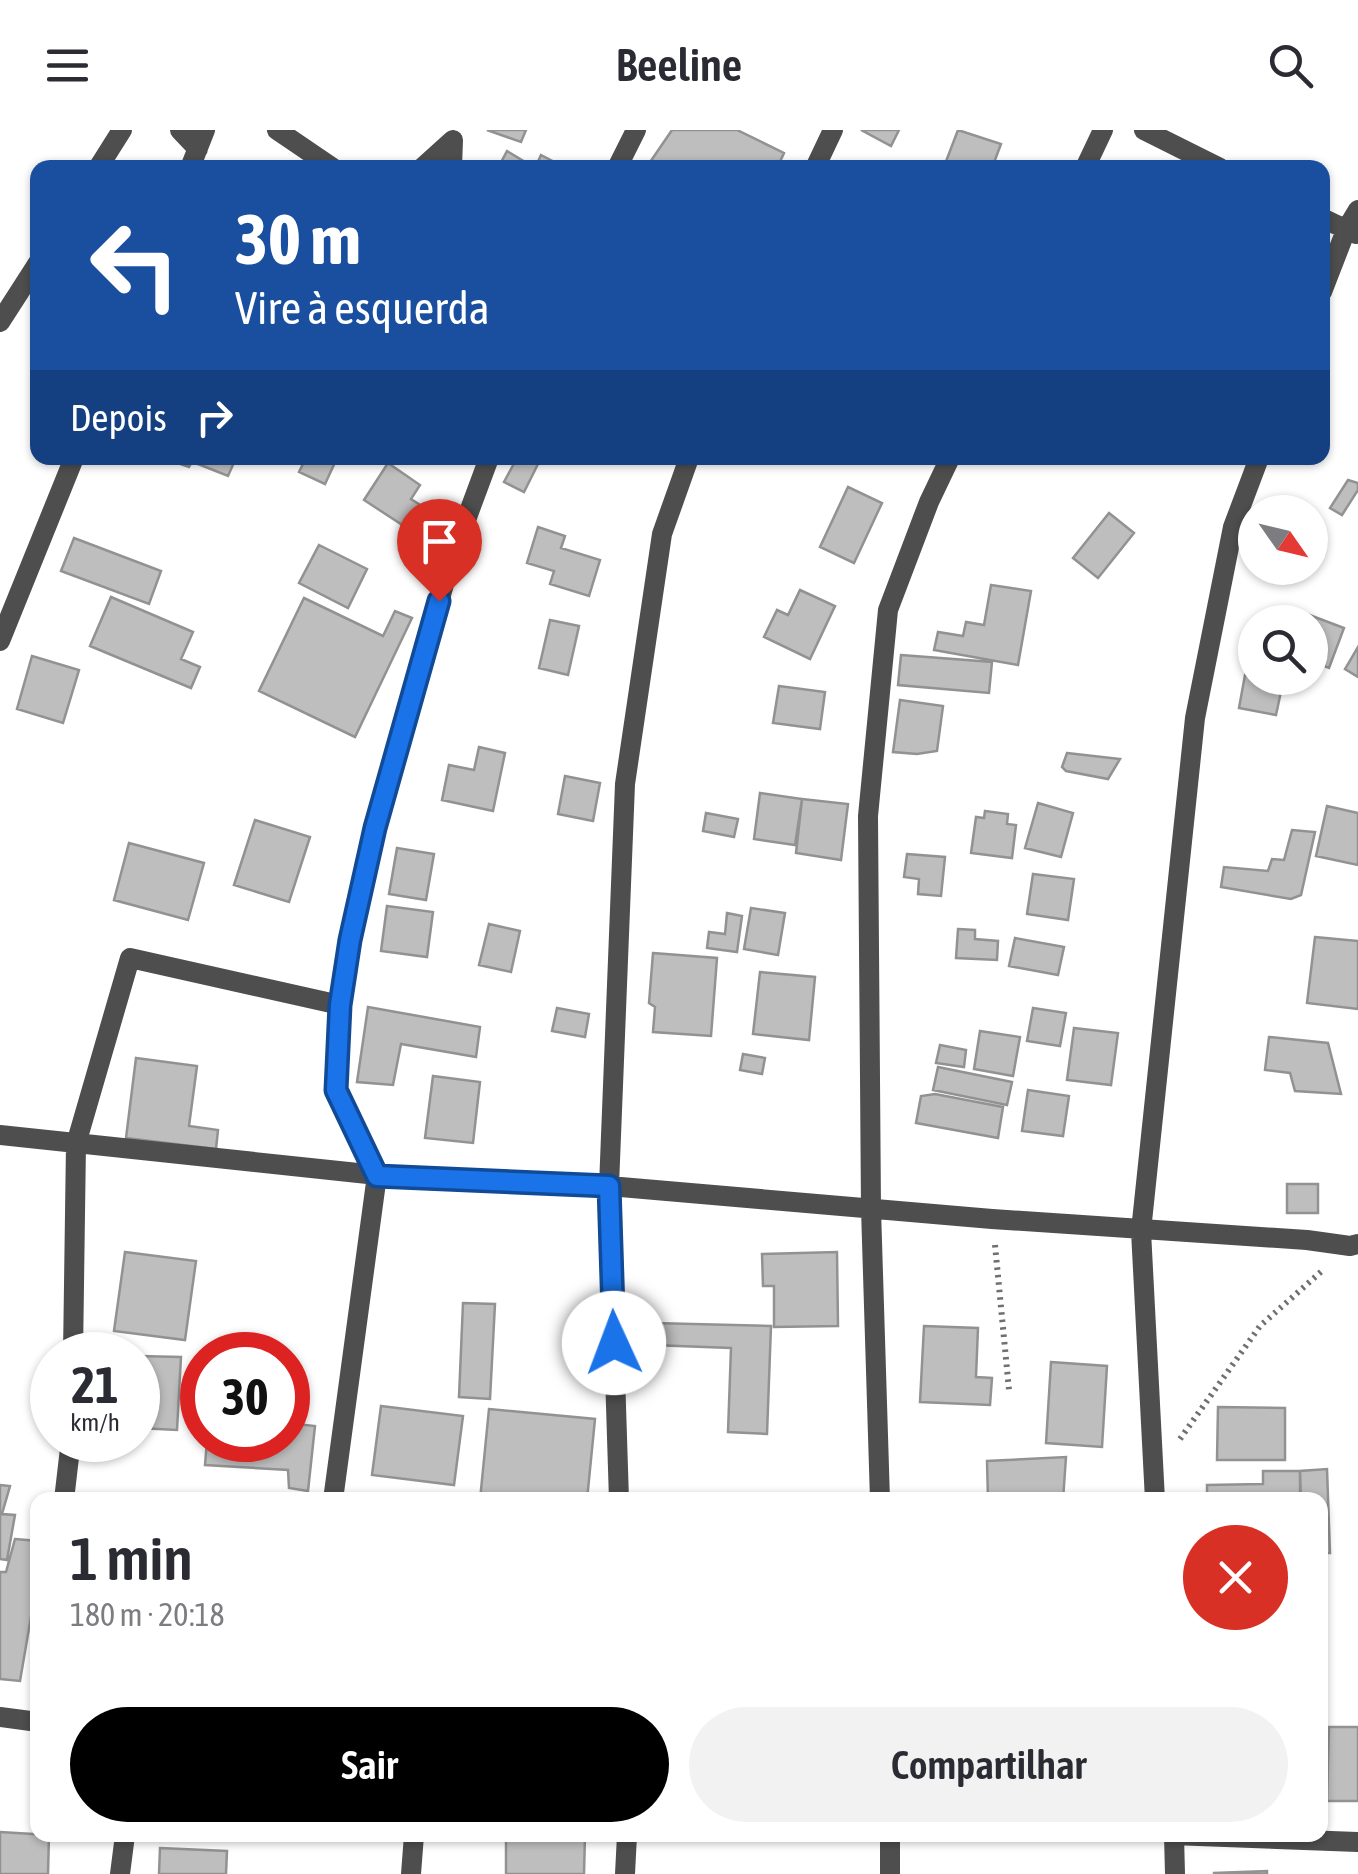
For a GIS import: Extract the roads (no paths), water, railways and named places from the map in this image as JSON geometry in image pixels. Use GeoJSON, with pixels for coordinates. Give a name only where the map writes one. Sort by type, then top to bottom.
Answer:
{"type":"FeatureCollection","features":[{"type":"Feature","properties":{"kind":"street"},"geometry":{"type":"LineString","coordinates":[[103,160],[122,130]]}},
{"type":"Feature","properties":{"kind":"street"},"geometry":{"type":"LineString","coordinates":[[180,130],[198,149]]}},
{"type":"Feature","properties":{"kind":"street"},"geometry":{"type":"LineString","coordinates":[[277,130],[321,160]]}},
{"type":"Feature","properties":{"kind":"street"},"geometry":{"type":"LineString","coordinates":[[621,160],[636,130]]}},
{"type":"Feature","properties":{"kind":"street"},"geometry":{"type":"LineString","coordinates":[[819,160],[832,130]]}},
{"type":"Feature","properties":{"kind":"street"},"geometry":{"type":"LineString","coordinates":[[1089,160],[1103,130]]}},
{"type":"Feature","properties":{"kind":"street"},"geometry":{"type":"LineString","coordinates":[[1144,130],[1204,160]]}},
{"type":"Feature","properties":{"kind":"street"},"geometry":{"type":"LineString","coordinates":[[431,160],[453,140],[452,160]]}},
{"type":"Feature","properties":{"kind":"street"},"geometry":{"type":"LineString","coordinates":[[1330,276],[1352,232],[1358,210]]}},
{"type":"Feature","properties":{"kind":"street"},"geometry":{"type":"LineString","coordinates":[[0,322],[30,275]]}},
{"type":"Feature","properties":{"kind":"street"},"geometry":{"type":"LineString","coordinates":[[0,641],[8,595],[71,465]]}},
{"type":"Feature","properties":{"kind":"street"},"geometry":{"type":"LineString","coordinates":[[334,1492],[377,1176],[336,1090],[340,1005],[375,828],[450,563],[486,465]]}},
{"type":"Feature","properties":{"kind":"street"},"geometry":{"type":"LineString","coordinates":[[620,1492],[609,1186],[624,784],[662,534],[687,465]]}},
{"type":"Feature","properties":{"kind":"street"},"geometry":{"type":"LineString","coordinates":[[880,1492],[871,1209],[868,816],[888,610],[947,465]]}},
{"type":"Feature","properties":{"kind":"street"},"geometry":{"type":"LineString","coordinates":[[1156,1492],[1141,1231],[1194,718],[1232,527],[1256,465]]}},
{"type":"Feature","properties":{"kind":"street"},"geometry":{"type":"LineString","coordinates":[[73,1332],[76,1144],[130,958],[340,1005]]}},
{"type":"Feature","properties":{"kind":"street"},"geometry":{"type":"LineString","coordinates":[[0,1135],[377,1176],[609,1186],[1354,1245]]}},
{"type":"Feature","properties":{"kind":"street"},"geometry":{"type":"LineString","coordinates":[[65,1492],[68,1462]]}},
{"type":"Feature","properties":{"kind":"street"},"geometry":{"type":"LineString","coordinates":[[0,1716],[30,1721]]}},
{"type":"Feature","properties":{"kind":"street"},"geometry":{"type":"LineString","coordinates":[[1328,1841],[1358,1842]]}},
{"type":"Feature","properties":{"kind":"street"},"geometry":{"type":"LineString","coordinates":[[120,1874],[124,1842]]}},
{"type":"Feature","properties":{"kind":"street"},"geometry":{"type":"LineString","coordinates":[[411,1874],[413,1842]]}},
{"type":"Feature","properties":{"kind":"street"},"geometry":{"type":"LineString","coordinates":[[625,1874],[627,1842]]}},
{"type":"Feature","properties":{"kind":"street"},"geometry":{"type":"LineString","coordinates":[[890,1842],[890,1874]]}},
{"type":"Feature","properties":{"kind":"street"},"geometry":{"type":"LineString","coordinates":[[1173,1842],[1174,1874]]}}]}
